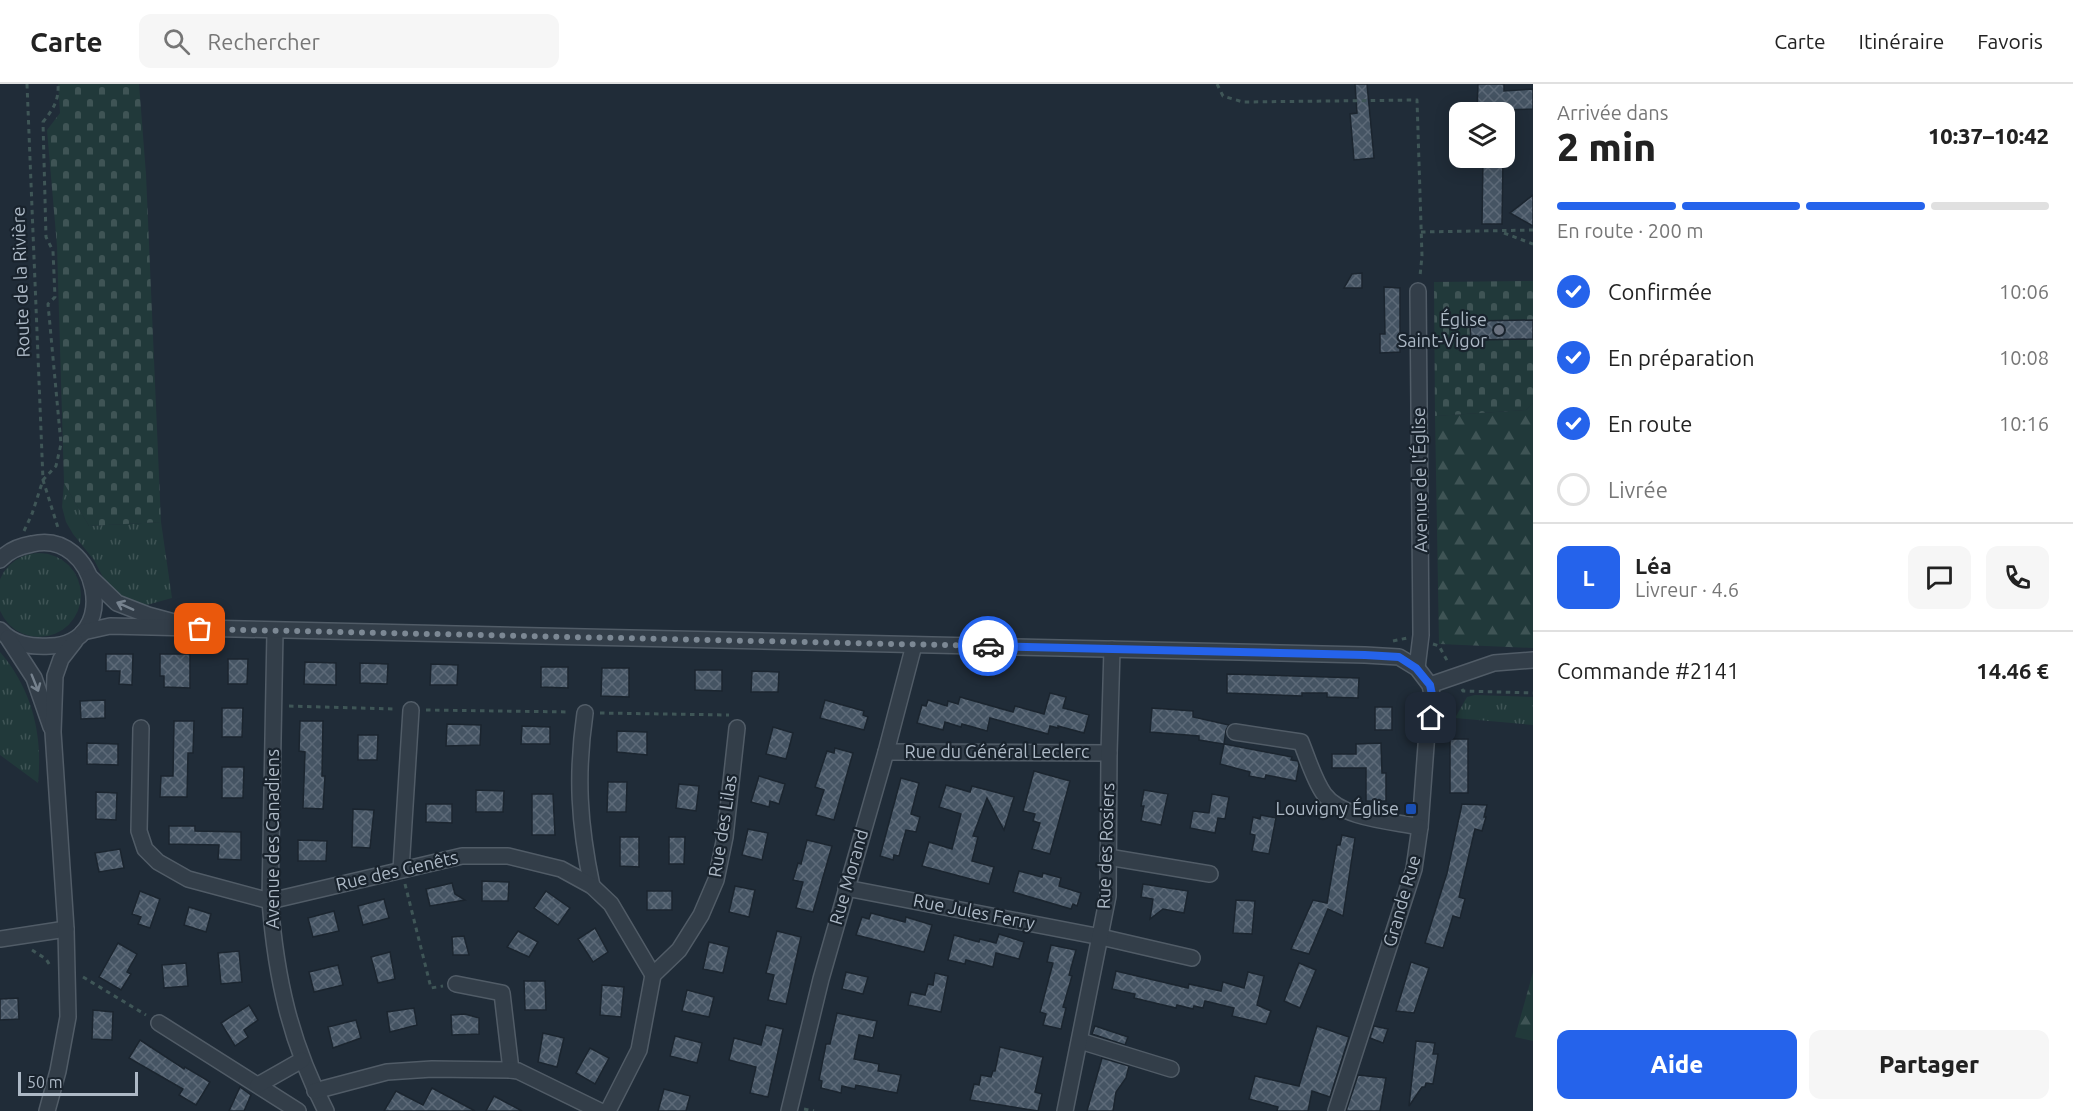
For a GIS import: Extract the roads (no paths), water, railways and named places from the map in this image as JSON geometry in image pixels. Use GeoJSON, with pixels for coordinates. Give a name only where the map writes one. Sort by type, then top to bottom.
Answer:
{"type":"FeatureCollection","features":[{"type":"Feature","properties":{"kind":"street","name":"Avenue de l'Église"},"geometry":{"type":"LineString","coordinates":[[1416,668],[1421,635],[1418,291]]}},
{"type":"Feature","properties":{"kind":"street"},"geometry":{"type":"LineString","coordinates":[[0,560],[19,547],[37,542],[65,546],[82,562],[90,577],[117,603],[148,615],[200,629]]}},
{"type":"Feature","properties":{"kind":"street"},"geometry":{"type":"LineString","coordinates":[[47,1111],[58,1071],[68,1017],[61,929],[62,870],[53,732],[55,676],[61,659],[92,620],[94,602],[90,577]]}},
{"type":"Feature","properties":{"kind":"street"},"geometry":{"type":"LineString","coordinates":[[4,634],[29,647],[56,646],[110,626],[1365,655],[1399,657],[1416,668],[1430,685],[1494,663],[1533,660]]}},
{"type":"Feature","properties":{"kind":"street","name":"Avenue des Canadiens"},"geometry":{"type":"LineString","coordinates":[[275,631],[270,901],[273,946],[284,1002],[302,1060],[326,1111]]}},
{"type":"Feature","properties":{"kind":"street"},"geometry":{"type":"LineString","coordinates":[[4,634],[34,678],[53,732]]}},
{"type":"Feature","properties":{"kind":"street","name":"Rue Morand"},"geometry":{"type":"LineString","coordinates":[[789,1111],[821,979],[914,645]]}},
{"type":"Feature","properties":{"kind":"street","name":"Rue des Rosiers"},"geometry":{"type":"LineString","coordinates":[[1065,1111],[1108,896],[1112,649]]}},
{"type":"Feature","properties":{"kind":"street","name":"Grande Rue"},"geometry":{"type":"LineString","coordinates":[[1336,1111],[1414,869],[1420,827],[1427,732],[1434,704],[1430,685]]}},
{"type":"Feature","properties":{"kind":"street"},"geometry":{"type":"LineString","coordinates":[[401,870],[411,710]]}},
{"type":"Feature","properties":{"kind":"street"},"geometry":{"type":"LineString","coordinates":[[585,712],[580,750],[579,791],[582,841],[592,886]]}},
{"type":"Feature","properties":{"kind":"street"},"geometry":{"type":"LineString","coordinates":[[141,728],[139,831],[145,849],[158,862],[188,879],[270,901]]}},
{"type":"Feature","properties":{"kind":"street","name":"Rue des Lilas"},"geometry":{"type":"LineString","coordinates":[[653,975],[679,950],[701,915],[716,880],[725,837],[737,728]]}},
{"type":"Feature","properties":{"kind":"street"},"geometry":{"type":"LineString","coordinates":[[1235,732],[1301,742],[1324,794],[1335,805],[1349,813],[1420,827]]}},
{"type":"Feature","properties":{"kind":"street","name":"Rue du Général Leclerc"},"geometry":{"type":"LineString","coordinates":[[886,752],[1109,753]]}},
{"type":"Feature","properties":{"kind":"street","name":"Rue des Genêts"},"geometry":{"type":"LineString","coordinates":[[270,901],[462,856],[508,856],[561,869],[592,886],[611,904],[653,975]]}},
{"type":"Feature","properties":{"kind":"street"},"geometry":{"type":"LineString","coordinates":[[1108,856],[1210,874]]}},
{"type":"Feature","properties":{"kind":"street","name":"Rue Jules Ferry"},"geometry":{"type":"LineString","coordinates":[[846,888],[1101,937],[1192,958]]}},
{"type":"Feature","properties":{"kind":"street"},"geometry":{"type":"LineString","coordinates":[[0,939],[61,929]]}},
{"type":"Feature","properties":{"kind":"street"},"geometry":{"type":"LineString","coordinates":[[608,1111],[639,1050],[653,975]]}},
{"type":"Feature","properties":{"kind":"street"},"geometry":{"type":"LineString","coordinates":[[456,984],[502,993],[511,1070]]}},
{"type":"Feature","properties":{"kind":"street"},"geometry":{"type":"LineString","coordinates":[[159,1023],[298,1111]]}},
{"type":"Feature","properties":{"kind":"street"},"geometry":{"type":"LineString","coordinates":[[1080,1041],[1171,1069]]}},
{"type":"Feature","properties":{"kind":"street"},"geometry":{"type":"LineString","coordinates":[[258,1085],[302,1060]]}},
{"type":"Feature","properties":{"kind":"street"},"geometry":{"type":"LineString","coordinates":[[315,1091],[387,1072],[432,1069],[511,1070],[518,1071],[600,1111]]}},
{"type":"Feature","properties":{"kind":"place","name":"Église Saint-Vigor"},"geometry":{"type":"Point","coordinates":[1499,330]}},
{"type":"Feature","properties":{"kind":"place","name":"Louvigny Église"},"geometry":{"type":"Point","coordinates":[1411,809]}}]}
